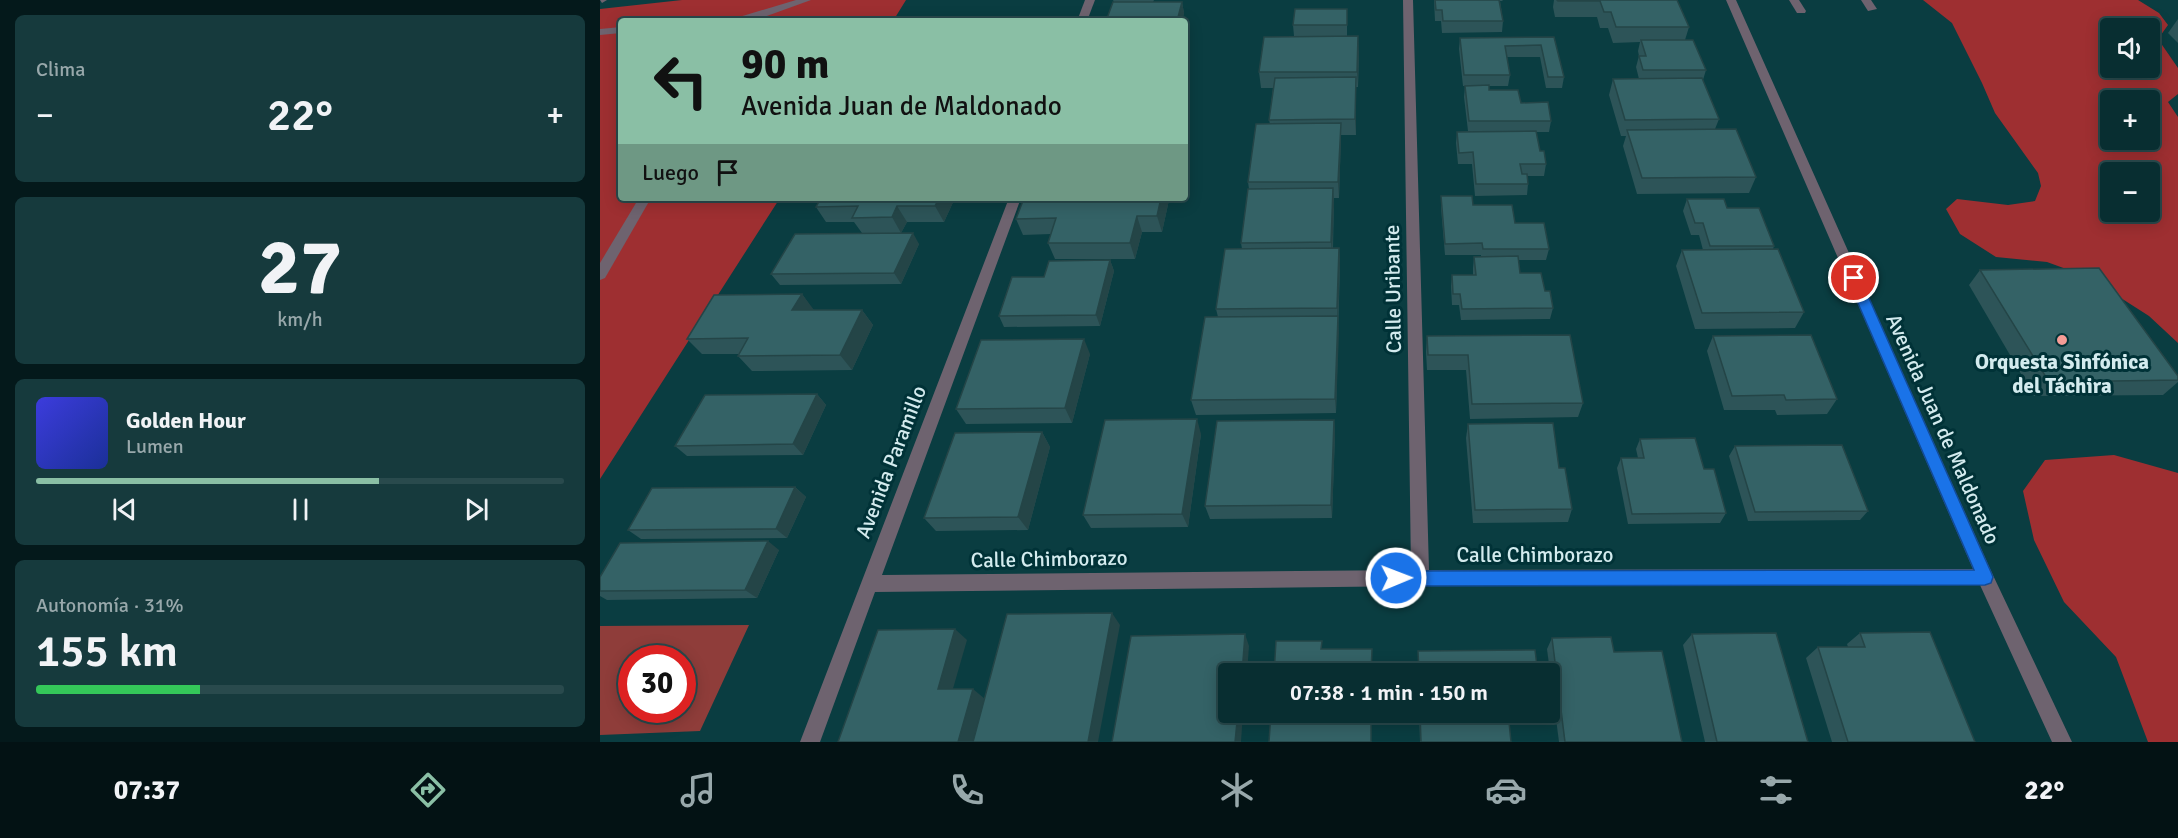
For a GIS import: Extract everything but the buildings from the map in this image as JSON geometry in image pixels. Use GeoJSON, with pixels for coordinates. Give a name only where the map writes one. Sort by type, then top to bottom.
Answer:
{"type":"FeatureCollection","features":[{"type":"Feature","properties":{"kind":"street"},"geometry":{"type":"LineString","coordinates":[[754,18],[806,0]]}},
{"type":"Feature","properties":{"kind":"street"},"geometry":{"type":"LineString","coordinates":[[1083,18],[1090,0]]}},
{"type":"Feature","properties":{"kind":"street","name":"Calle Uribante"},"geometry":{"type":"LineString","coordinates":[[1408,0],[1420,578]]}},
{"type":"Feature","properties":{"kind":"street","name":"Avenida Juan de Maldonado"},"geometry":{"type":"LineString","coordinates":[[1731,0],[1985,577],[2062,742]]}},
{"type":"Feature","properties":{"kind":"street"},"geometry":{"type":"LineString","coordinates":[[1794,0],[1801,11]]}},
{"type":"Feature","properties":{"kind":"street"},"geometry":{"type":"LineString","coordinates":[[600,32],[618,30]]}},
{"type":"Feature","properties":{"kind":"street"},"geometry":{"type":"LineString","coordinates":[[600,275],[643,201]]}},
{"type":"Feature","properties":{"kind":"street","name":"Avenida Paramillo"},"geometry":{"type":"LineString","coordinates":[[810,742],[1014,201]]}},
{"type":"Feature","properties":{"kind":"street","name":"Calle Chimborazo"},"geometry":{"type":"LineString","coordinates":[[869,584],[1420,578],[1985,577]]}},
{"type":"Feature","properties":{"kind":"shaded area"},"geometry":{"type":"Polygon","coordinates":[[[682,0],[906,0],[895,18],[618,18],[618,201],[778,201],[600,479],[600,9],[682,0]]]}},
{"type":"Feature","properties":{"kind":"shaded area"},"geometry":{"type":"Polygon","coordinates":[[[1923,0],[2138,0],[2159,13],[2168,25],[2160,36],[2160,18],[2100,18],[2100,78],[2160,78],[2160,42],[2178,68],[2178,94],[2168,102],[2178,117],[2178,343],[2149,316],[2088,277],[2047,262],[1996,257],[1960,234],[1946,209],[1957,199],[2008,205],[2035,201],[2041,186],[2038,173],[1995,113],[1952,23],[1923,0]]]}},
{"type":"Feature","properties":{"kind":"shaded area"},"geometry":{"type":"Polygon","coordinates":[[[2114,455],[2178,473],[2178,742],[2148,742],[2116,657],[2064,602],[2034,540],[2023,491],[2045,460],[2114,455]]]}},
{"type":"Feature","properties":{"kind":"shaded area"},"geometry":{"type":"Polygon","coordinates":[[[749,625],[700,731],[600,735],[600,626],[749,625]]]}},
{"type":"Feature","properties":{"kind":"place","name":"Orquesta Sinfónica del Táchira"},"geometry":{"type":"Point","coordinates":[2062,340]}},
{"type":"Feature","properties":{"kind":"route"},"geometry":{"type":"LineString","coordinates":[[1396,578],[1985,577],[1854,278]]}}]}
